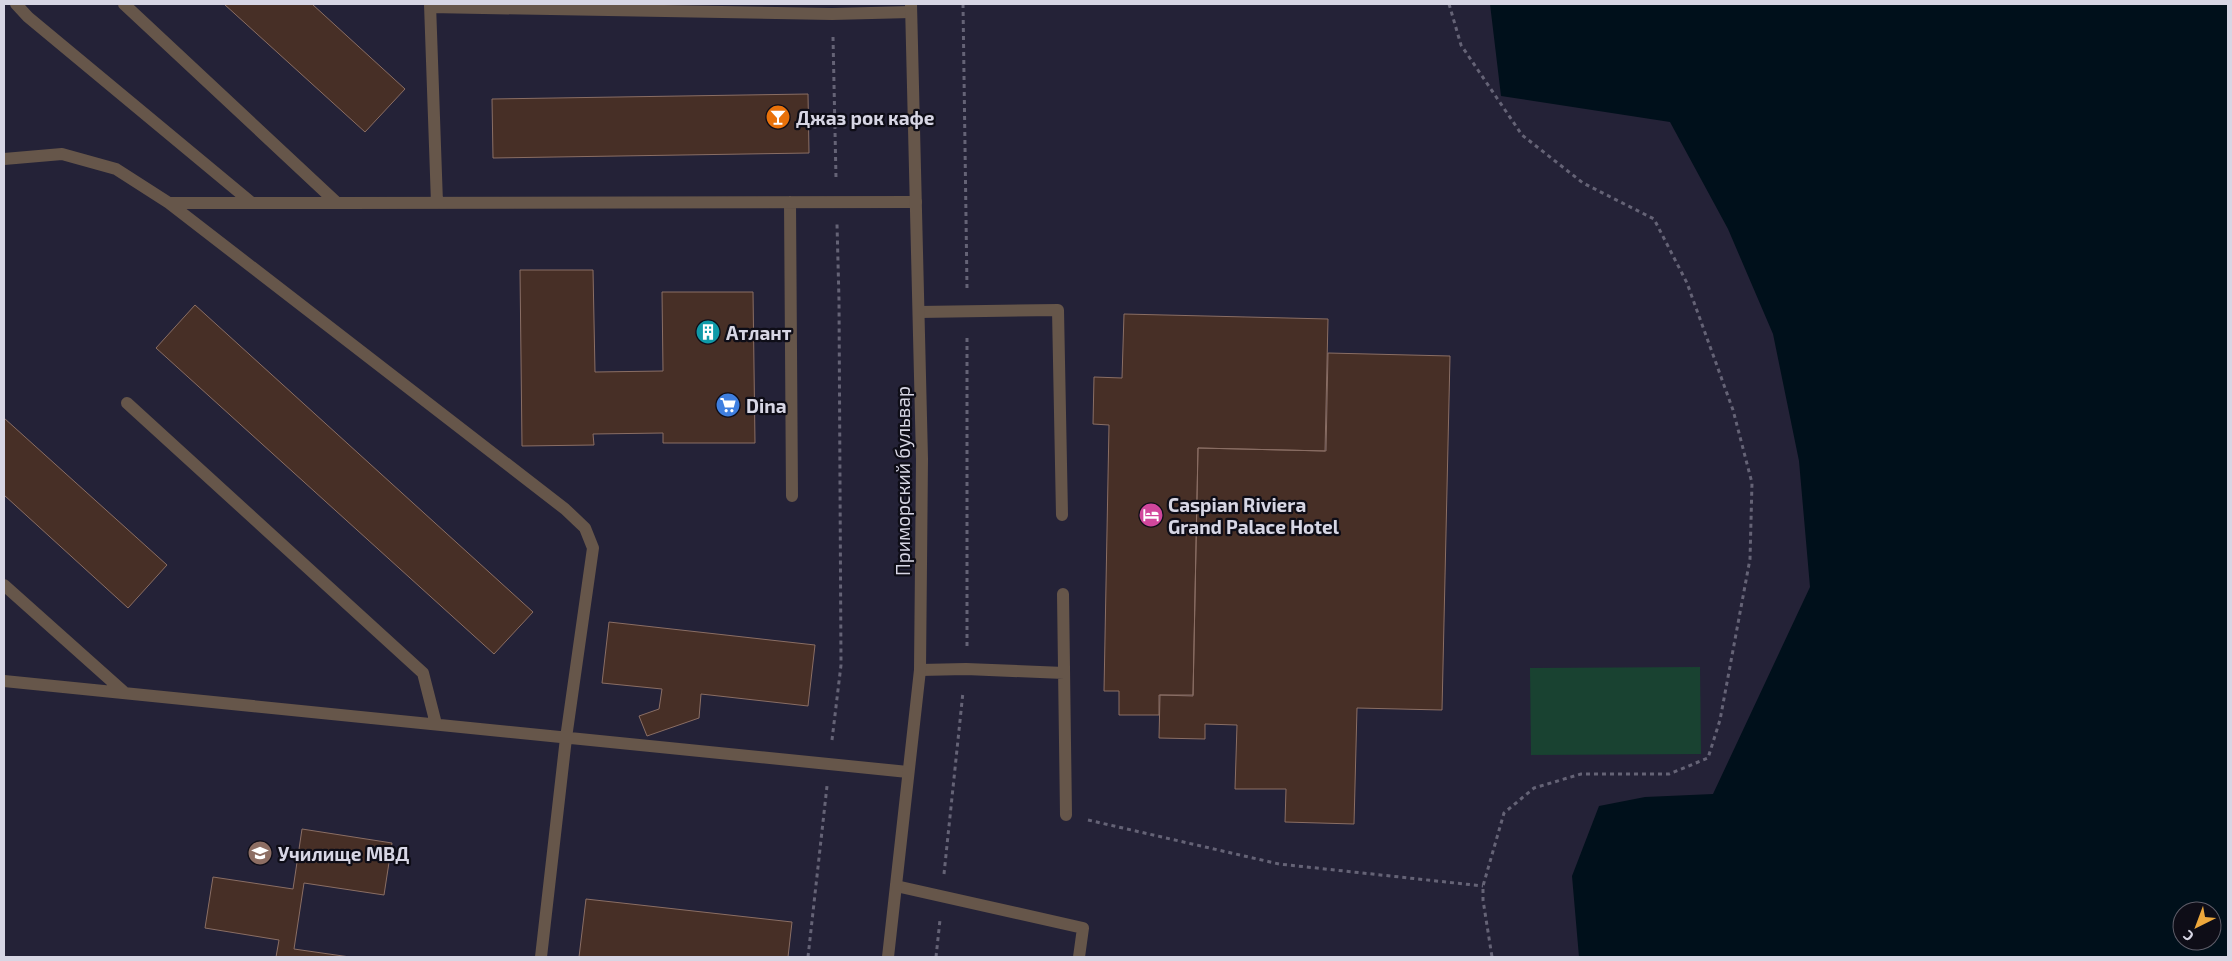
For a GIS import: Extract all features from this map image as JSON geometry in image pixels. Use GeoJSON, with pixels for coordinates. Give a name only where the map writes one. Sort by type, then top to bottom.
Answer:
{"type":"FeatureCollection","features":[{"type":"Feature","properties":{"kind":"street"},"geometry":{"type":"LineString","coordinates":[[16,4],[28,17],[252,203]]}},
{"type":"Feature","properties":{"kind":"street"},"geometry":{"type":"LineString","coordinates":[[124,4],[336,203]]}},
{"type":"Feature","properties":{"kind":"street"},"geometry":{"type":"LineString","coordinates":[[437,203],[430,6],[832,14],[911,8]]}},
{"type":"Feature","properties":{"kind":"street","name":"Приморский бульвар"},"geometry":{"type":"LineString","coordinates":[[888,957],[920,670],[922,459],[911,8]]}},
{"type":"Feature","properties":{"kind":"street"},"geometry":{"type":"LineString","coordinates":[[4,158],[62,154],[116,170],[169,203],[565,509],[585,528],[593,548],[566,738],[540,957]]}},
{"type":"Feature","properties":{"kind":"street"},"geometry":{"type":"LineString","coordinates":[[790,202],[792,496]]}},
{"type":"Feature","properties":{"kind":"street"},"geometry":{"type":"LineString","coordinates":[[169,203],[916,202]]}},
{"type":"Feature","properties":{"kind":"street"},"geometry":{"type":"LineString","coordinates":[[919,312],[1058,310],[1062,515]]}},
{"type":"Feature","properties":{"kind":"street"},"geometry":{"type":"LineString","coordinates":[[127,403],[423,673],[436,724]]}},
{"type":"Feature","properties":{"kind":"street"},"geometry":{"type":"LineString","coordinates":[[4,585],[125,693]]}},
{"type":"Feature","properties":{"kind":"street"},"geometry":{"type":"LineString","coordinates":[[1064,594],[1066,815]]}},
{"type":"Feature","properties":{"kind":"street"},"geometry":{"type":"LineString","coordinates":[[920,670],[966,669],[1064,673]]}},
{"type":"Feature","properties":{"kind":"street"},"geometry":{"type":"LineString","coordinates":[[4,681],[908,772]]}},
{"type":"Feature","properties":{"kind":"street"},"geometry":{"type":"LineString","coordinates":[[896,886],[1083,928],[1079,957]]}},
{"type":"Feature","properties":{"kind":"path"},"geometry":{"type":"LineString","coordinates":[[936,957],[966,669],[968,633],[966,460],[968,312],[963,4]]}},
{"type":"Feature","properties":{"kind":"path"},"geometry":{"type":"LineString","coordinates":[[1449,4],[1461,45],[1522,135],[1583,183],[1654,219],[1687,283],[1733,410],[1752,483],[1750,559],[1720,720],[1708,758],[1669,774],[1582,774],[1534,788],[1504,813],[1483,886],[1483,900],[1492,957]]}},
{"type":"Feature","properties":{"kind":"path"},"geometry":{"type":"LineString","coordinates":[[808,957],[841,665],[839,300],[832,14]]}},
{"type":"Feature","properties":{"kind":"path"},"geometry":{"type":"LineString","coordinates":[[1066,815],[1279,864],[1483,886]]}},
{"type":"Feature","properties":{"kind":"green space"},"geometry":{"type":"Polygon","coordinates":[[[1700,667],[1701,754],[1531,755],[1530,668],[1700,667]]]}},
{"type":"Feature","properties":{"kind":"water"},"geometry":{"type":"Polygon","coordinates":[[[1490,4],[2228,4],[2228,957],[1579,957],[1572,876],[1599,806],[1645,797],[1713,794],[1810,587],[1799,461],[1773,334],[1728,229],[1670,122],[1501,96],[1490,4]]]}},
{"type":"Feature","properties":{"kind":"building"},"geometry":{"type":"Polygon","coordinates":[[[224,4],[312,4],[405,89],[365,132],[224,4]]]}},
{"type":"Feature","properties":{"kind":"building"},"geometry":{"type":"Polygon","coordinates":[[[808,94],[809,153],[493,158],[492,99],[808,94]]]}},
{"type":"Feature","properties":{"kind":"building","name":"Атлант"},"geometry":{"type":"Polygon","coordinates":[[[520,270],[593,270],[595,372],[663,371],[662,292],[753,292],[755,443],[663,443],[663,433],[593,434],[594,445],[522,446],[520,270]]]}},
{"type":"Feature","properties":{"kind":"building"},"geometry":{"type":"Polygon","coordinates":[[[195,305],[533,612],[494,654],[156,348],[195,305]]]}},
{"type":"Feature","properties":{"kind":"building","name":"Caspian Riviera Grand Palace Hotel"},"geometry":{"type":"Polygon","coordinates":[[[1124,314],[1328,319],[1325,451],[1198,448],[1193,695],[1159,695],[1159,715],[1119,715],[1119,691],[1104,691],[1109,425],[1093,424],[1094,377],[1122,378],[1124,314]]]}},
{"type":"Feature","properties":{"kind":"building"},"geometry":{"type":"Polygon","coordinates":[[[1328,353],[1450,356],[1442,710],[1357,708],[1354,824],[1285,822],[1286,789],[1235,789],[1237,725],[1205,724],[1205,739],[1159,738],[1160,695],[1193,696],[1198,448],[1326,451],[1328,353]]]}},
{"type":"Feature","properties":{"kind":"building"},"geometry":{"type":"Polygon","coordinates":[[[4,418],[167,565],[128,608],[4,495],[4,418]]]}},
{"type":"Feature","properties":{"kind":"building"},"geometry":{"type":"Polygon","coordinates":[[[609,622],[815,645],[808,706],[701,694],[699,718],[647,736],[639,716],[659,709],[662,689],[602,683],[609,622]]]}},
{"type":"Feature","properties":{"kind":"building"},"geometry":{"type":"Polygon","coordinates":[[[302,829],[392,843],[384,895],[304,883],[294,949],[350,957],[276,957],[279,940],[205,928],[213,877],[293,889],[302,829]]]}},
{"type":"Feature","properties":{"kind":"building"},"geometry":{"type":"Polygon","coordinates":[[[586,899],[792,922],[788,957],[579,957],[586,899]]]}},
{"type":"Feature","properties":{"kind":"place","name":"Джаз рок кафе"},"geometry":{"type":"Point","coordinates":[778,117]}},
{"type":"Feature","properties":{"kind":"place","name":"Атлант"},"geometry":{"type":"Point","coordinates":[708,332]}},
{"type":"Feature","properties":{"kind":"place","name":"Dina"},"geometry":{"type":"Point","coordinates":[728,405]}},
{"type":"Feature","properties":{"kind":"place","name":"Caspian Riviera Grand Palace Hotel"},"geometry":{"type":"Point","coordinates":[1151,515]}},
{"type":"Feature","properties":{"kind":"place","name":"Училище МВД"},"geometry":{"type":"Point","coordinates":[260,853]}}]}
